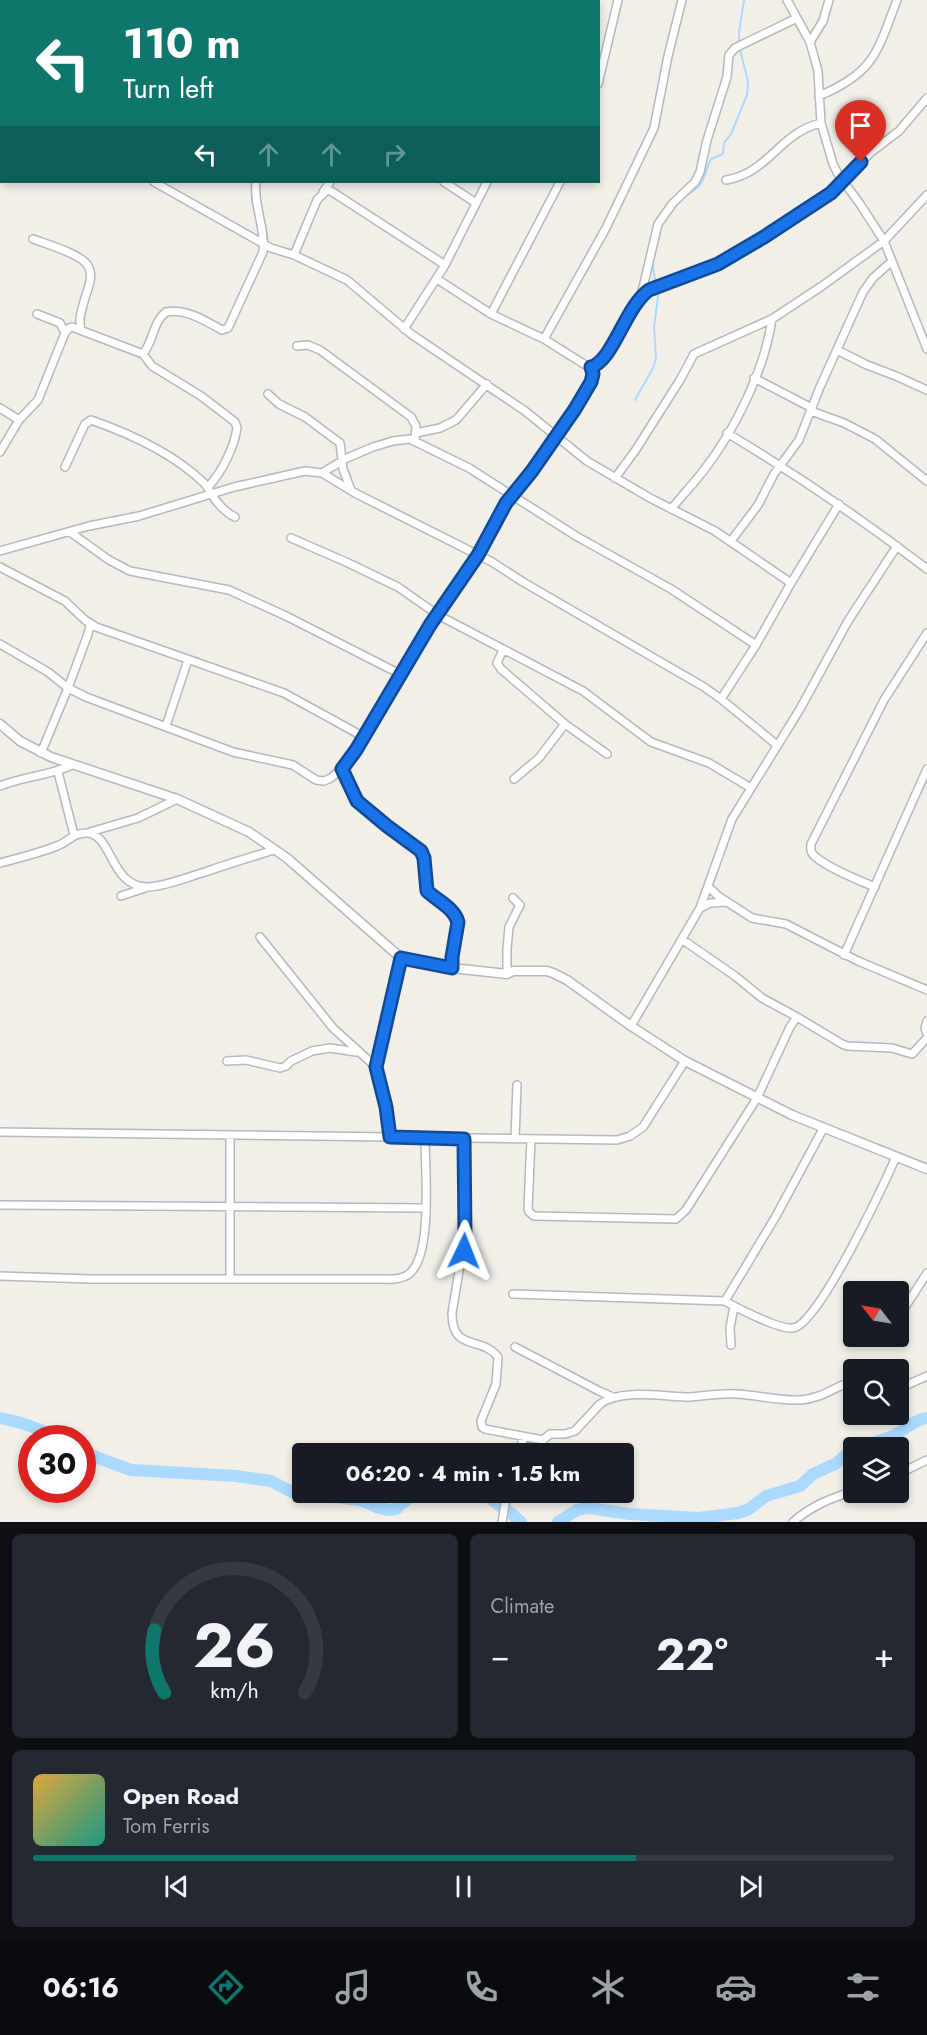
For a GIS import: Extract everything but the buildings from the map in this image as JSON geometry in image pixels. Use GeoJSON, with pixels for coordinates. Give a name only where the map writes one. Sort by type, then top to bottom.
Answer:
{"type":"FeatureCollection","features":[{"type":"Feature","properties":{"kind":"street"},"geometry":{"type":"LineString","coordinates":[[600,76],[618,0]]}},
{"type":"Feature","properties":{"kind":"street"},"geometry":{"type":"LineString","coordinates":[[544,339],[606,228],[654,128],[682,0]]}},
{"type":"Feature","properties":{"kind":"street"},"geometry":{"type":"LineString","coordinates":[[787,0],[810,42],[820,79],[821,123],[828,151],[843,181],[884,241],[927,349]]}},
{"type":"Feature","properties":{"kind":"street"},"geometry":{"type":"LineString","coordinates":[[810,42],[823,21],[829,0]]}},
{"type":"Feature","properties":{"kind":"street"},"geometry":{"type":"LineString","coordinates":[[819,96],[847,84],[865,68],[880,46],[897,0]]}},
{"type":"Feature","properties":{"kind":"street"},"geometry":{"type":"LineString","coordinates":[[641,296],[658,224],[673,203],[695,182],[700,171],[726,77],[730,52],[797,18]]}},
{"type":"Feature","properties":{"kind":"street"},"geometry":{"type":"LineString","coordinates":[[591,367],[600,363],[606,356],[641,296],[649,290],[718,264],[818,202],[843,181],[870,153],[899,130],[927,98]]}},
{"type":"Feature","properties":{"kind":"street"},"geometry":{"type":"LineString","coordinates":[[726,180],[753,172],[784,142],[798,132],[821,123]]}},
{"type":"Feature","properties":{"kind":"street"},"geometry":{"type":"LineString","coordinates":[[156,183],[271,248],[294,255],[347,280],[404,329],[538,420],[587,461],[731,541],[791,583]]}},
{"type":"Feature","properties":{"kind":"street"},"geometry":{"type":"LineString","coordinates":[[143,354],[153,338],[159,318],[166,312],[182,312],[226,330],[261,259],[264,243],[256,183]]}},
{"type":"Feature","properties":{"kind":"street"},"geometry":{"type":"LineString","coordinates":[[294,255],[314,206],[329,183]]}},
{"type":"Feature","properties":{"kind":"street"},"geometry":{"type":"LineString","coordinates":[[446,183],[476,203]]}},
{"type":"Feature","properties":{"kind":"street"},"geometry":{"type":"LineString","coordinates":[[404,329],[445,265],[486,183]]}},
{"type":"Feature","properties":{"kind":"street"},"geometry":{"type":"LineString","coordinates":[[491,314],[559,183]]}},
{"type":"Feature","properties":{"kind":"street"},"geometry":{"type":"LineString","coordinates":[[323,192],[331,191],[445,265]]}},
{"type":"Feature","properties":{"kind":"street"},"geometry":{"type":"LineString","coordinates":[[615,478],[675,388],[692,356],[772,319],[822,286],[884,241],[927,195]]}},
{"type":"Feature","properties":{"kind":"street"},"geometry":{"type":"LineString","coordinates":[[33,239],[80,258],[88,264],[90,281],[80,315],[81,330]]}},
{"type":"Feature","properties":{"kind":"street"},"geometry":{"type":"LineString","coordinates":[[731,541],[764,496],[774,474],[799,440],[863,292],[873,278],[892,261]]}},
{"type":"Feature","properties":{"kind":"street"},"geometry":{"type":"LineString","coordinates":[[0,644],[86,697],[233,752],[293,765],[313,780],[324,781],[342,769],[364,737],[430,625],[478,555],[512,495],[532,471],[575,409],[591,382],[593,374],[591,367],[544,339],[491,314],[436,279]]}},
{"type":"Feature","properties":{"kind":"street"},"geometry":{"type":"LineString","coordinates":[[37,314],[55,320],[63,327],[65,333]]}},
{"type":"Feature","properties":{"kind":"street"},"geometry":{"type":"LineString","coordinates":[[671,508],[705,469],[743,405],[770,337],[772,319]]}},
{"type":"Feature","properties":{"kind":"street"},"geometry":{"type":"LineString","coordinates":[[0,452],[19,420],[38,400],[65,333],[72,327],[143,354],[152,366],[219,408],[236,425],[237,431],[220,472],[208,487]]}},
{"type":"Feature","properties":{"kind":"street"},"geometry":{"type":"LineString","coordinates":[[297,346],[308,345],[320,350],[411,417],[416,426],[415,437]]}},
{"type":"Feature","properties":{"kind":"street"},"geometry":{"type":"LineString","coordinates":[[837,350],[927,390]]}},
{"type":"Feature","properties":{"kind":"street"},"geometry":{"type":"LineString","coordinates":[[754,378],[812,410],[874,439],[927,481]]}},
{"type":"Feature","properties":{"kind":"street"},"geometry":{"type":"LineString","coordinates":[[322,473],[352,456],[384,443],[415,437],[456,420],[487,384]]}},
{"type":"Feature","properties":{"kind":"street"},"geometry":{"type":"LineString","coordinates":[[268,394],[279,404],[304,417],[339,442],[342,447],[344,472],[348,477],[351,490]]}},
{"type":"Feature","properties":{"kind":"street"},"geometry":{"type":"LineString","coordinates":[[0,408],[19,420]]}},
{"type":"Feature","properties":{"kind":"street"},"geometry":{"type":"LineString","coordinates":[[65,467],[85,424],[92,420],[148,444],[169,457],[208,487],[229,515],[235,517]]}},
{"type":"Feature","properties":{"kind":"street"},"geometry":{"type":"LineString","coordinates":[[728,433],[839,504],[927,569]]}},
{"type":"Feature","properties":{"kind":"street"},"geometry":{"type":"LineString","coordinates":[[415,437],[469,468],[576,536],[662,584],[756,645]]}},
{"type":"Feature","properties":{"kind":"street"},"geometry":{"type":"LineString","coordinates":[[0,551],[305,471],[322,473],[478,555],[721,699],[777,744]]}},
{"type":"Feature","properties":{"kind":"street"},"geometry":{"type":"LineString","coordinates":[[721,699],[756,645],[839,504]]}},
{"type":"Feature","properties":{"kind":"street"},"geometry":{"type":"LineString","coordinates":[[70,532],[109,560],[130,571],[228,590],[286,616],[400,674]]}},
{"type":"Feature","properties":{"kind":"street"},"geometry":{"type":"LineString","coordinates":[[291,538],[398,587],[438,615],[583,691],[651,742],[709,763],[751,788]]}},
{"type":"Feature","properties":{"kind":"street"},"geometry":{"type":"LineString","coordinates":[[631,1026],[700,908],[728,830],[751,788],[812,688],[848,621],[897,546]]}},
{"type":"Feature","properties":{"kind":"street"},"geometry":{"type":"LineString","coordinates":[[0,567],[65,601],[90,624],[284,693],[364,737]]}},
{"type":"Feature","properties":{"kind":"street"},"geometry":{"type":"LineString","coordinates":[[41,753],[68,688],[90,624]]}},
{"type":"Feature","properties":{"kind":"street"},"geometry":{"type":"LineString","coordinates":[[875,887],[816,858],[811,851],[811,844],[884,700],[927,633]]}},
{"type":"Feature","properties":{"kind":"street"},"geometry":{"type":"LineString","coordinates":[[502,650],[497,663],[501,669],[565,724],[607,754]]}},
{"type":"Feature","properties":{"kind":"street"},"geometry":{"type":"LineString","coordinates":[[166,726],[188,660]]}},
{"type":"Feature","properties":{"kind":"street"},"geometry":{"type":"LineString","coordinates":[[0,724],[20,741],[41,753],[177,799],[232,823],[274,850],[401,958],[452,968],[507,974],[513,971],[538,970],[553,973],[567,980],[685,1061],[823,1129],[927,1169]]}},
{"type":"Feature","properties":{"kind":"street"},"geometry":{"type":"LineString","coordinates":[[514,779],[539,758],[565,724]]}},
{"type":"Feature","properties":{"kind":"street"},"geometry":{"type":"LineString","coordinates":[[0,786],[35,775],[58,772],[72,765]]}},
{"type":"Feature","properties":{"kind":"street"},"geometry":{"type":"LineString","coordinates":[[342,769],[357,801],[421,851],[424,858],[427,891],[457,917],[452,968]]}},
{"type":"Feature","properties":{"kind":"street"},"geometry":{"type":"LineString","coordinates":[[844,955],[927,769]]}},
{"type":"Feature","properties":{"kind":"street"},"geometry":{"type":"LineString","coordinates":[[58,772],[74,835]]}},
{"type":"Feature","properties":{"kind":"street"},"geometry":{"type":"LineString","coordinates":[[0,863],[56,846],[74,835],[138,818],[177,799]]}},
{"type":"Feature","properties":{"kind":"street"},"geometry":{"type":"LineString","coordinates":[[87,833],[97,836],[103,842],[112,862],[126,878],[148,887]]}},
{"type":"Feature","properties":{"kind":"street"},"geometry":{"type":"LineString","coordinates":[[121,896],[274,850]]}},
{"type":"Feature","properties":{"kind":"street"},"geometry":{"type":"LineString","coordinates":[[708,886],[718,896],[752,918],[786,924],[844,955],[927,990]]}},
{"type":"Feature","properties":{"kind":"street"},"geometry":{"type":"LineString","coordinates":[[507,974],[509,927],[520,905],[513,898]]}},
{"type":"Feature","properties":{"kind":"street"},"geometry":{"type":"LineString","coordinates":[[700,908],[718,901],[730,902]]}},
{"type":"Feature","properties":{"kind":"street"},"geometry":{"type":"LineString","coordinates":[[260,937],[333,1028],[376,1067]]}},
{"type":"Feature","properties":{"kind":"street"},"geometry":{"type":"LineString","coordinates":[[683,940],[735,976],[754,993],[847,1046],[892,1048],[912,1054],[927,1038]]}},
{"type":"Feature","properties":{"kind":"street"},"geometry":{"type":"LineString","coordinates":[[390,1137],[386,1107],[376,1067],[401,958]]}},
{"type":"Feature","properties":{"kind":"street"},"geometry":{"type":"LineString","coordinates":[[531,1139],[528,1209],[534,1216],[676,1219],[686,1210],[757,1098],[790,1027],[797,1017]]}},
{"type":"Feature","properties":{"kind":"street"},"geometry":{"type":"LineString","coordinates":[[927,1022],[927,1034]]}},
{"type":"Feature","properties":{"kind":"street"},"geometry":{"type":"LineString","coordinates":[[227,1061],[246,1060],[280,1068],[312,1051],[330,1048],[358,1053]]}},
{"type":"Feature","properties":{"kind":"street"},"geometry":{"type":"LineString","coordinates":[[0,1132],[609,1140],[630,1136],[637,1132],[648,1120],[685,1061]]}},
{"type":"Feature","properties":{"kind":"street"},"geometry":{"type":"LineString","coordinates":[[515,1139],[517,1085]]}},
{"type":"Feature","properties":{"kind":"street"},"geometry":{"type":"LineString","coordinates":[[725,1301],[776,1216],[823,1129]]}},
{"type":"Feature","properties":{"kind":"street"},"geometry":{"type":"LineString","coordinates":[[230,1135],[230,1278]]}},
{"type":"Feature","properties":{"kind":"street"},"geometry":{"type":"LineString","coordinates":[[0,1276],[90,1279],[375,1279],[406,1276],[414,1268],[424,1246],[425,1138]]}},
{"type":"Feature","properties":{"kind":"street"},"geometry":{"type":"LineString","coordinates":[[464,1139],[465,1235],[452,1322],[455,1333],[460,1338],[493,1352],[498,1357],[498,1379],[481,1421],[482,1427],[543,1440],[550,1434],[575,1431],[600,1404],[616,1397],[657,1394],[693,1397],[735,1394],[800,1400],[822,1396],[843,1385]]}},
{"type":"Feature","properties":{"kind":"street"},"geometry":{"type":"LineString","coordinates":[[513,1294],[725,1301],[787,1328],[793,1328],[804,1322],[858,1238],[896,1157]]}},
{"type":"Feature","properties":{"kind":"street"},"geometry":{"type":"LineString","coordinates":[[0,1205],[426,1208]]}},
{"type":"Feature","properties":{"kind":"street"},"geometry":{"type":"LineString","coordinates":[[909,1301],[927,1274]]}},
{"type":"Feature","properties":{"kind":"street"},"geometry":{"type":"LineString","coordinates":[[731,1345],[730,1328],[734,1306]]}},
{"type":"Feature","properties":{"kind":"street"},"geometry":{"type":"LineString","coordinates":[[515,1347],[599,1391],[616,1397]]}},
{"type":"Feature","properties":{"kind":"street"},"geometry":{"type":"LineString","coordinates":[[909,1384],[927,1376]]}},
{"type":"Feature","properties":{"kind":"street"},"geometry":{"type":"LineString","coordinates":[[522,1443],[524,1437]]}},
{"type":"Feature","properties":{"kind":"street"},"geometry":{"type":"LineString","coordinates":[[909,1469],[927,1460]]}},
{"type":"Feature","properties":{"kind":"street"},"geometry":{"type":"LineString","coordinates":[[793,1522],[809,1509],[843,1495]]}},
{"type":"Feature","properties":{"kind":"street"},"geometry":{"type":"LineString","coordinates":[[502,1522],[505,1503]]}},
{"type":"Feature","properties":{"kind":"waterway"},"geometry":{"type":"LineString","coordinates":[[684,197],[700,185],[711,159],[723,154],[724,143],[731,134],[747,95],[748,81],[739,46],[744,0]]}},
{"type":"Feature","properties":{"kind":"waterway"},"geometry":{"type":"LineString","coordinates":[[635,400],[656,358],[654,327],[658,297],[652,262]]}},
{"type":"Feature","properties":{"kind":"waterway"},"geometry":{"type":"LineString","coordinates":[[0,1418],[26,1425]]}},
{"type":"Feature","properties":{"kind":"waterway"},"geometry":{"type":"LineString","coordinates":[[890,1437],[917,1421],[927,1418]]}},
{"type":"Feature","properties":{"kind":"waterway"},"geometry":{"type":"LineString","coordinates":[[96,1457],[131,1470],[236,1476],[271,1481],[292,1492]]}},
{"type":"Feature","properties":{"kind":"waterway"},"geometry":{"type":"LineString","coordinates":[[558,1522],[577,1510],[589,1508],[630,1514],[699,1518],[738,1513],[749,1509],[766,1496],[800,1486],[813,1474],[835,1464],[843,1457]]}},
{"type":"Feature","properties":{"kind":"waterway"},"geometry":{"type":"LineString","coordinates":[[367,1503],[389,1510],[396,1509],[403,1503]]}},
{"type":"Feature","properties":{"kind":"waterway"},"geometry":{"type":"LineString","coordinates":[[496,1503],[500,1506]]}},
{"type":"Feature","properties":{"kind":"waterway"},"geometry":{"type":"LineString","coordinates":[[507,1510],[521,1522]]}},
{"type":"Feature","properties":{"kind":"route"},"geometry":{"type":"LineString","coordinates":[[464,1251],[464,1139],[390,1137],[386,1107],[376,1067],[401,958],[452,968],[458,929],[457,917],[427,891],[424,858],[421,851],[357,801],[342,769],[349,762],[430,625],[478,555],[506,503],[532,471],[575,409],[591,382],[593,374],[591,367],[596,366],[606,356],[641,296],[649,290],[718,264],[745,249],[831,193],[861,162]]}}]}
